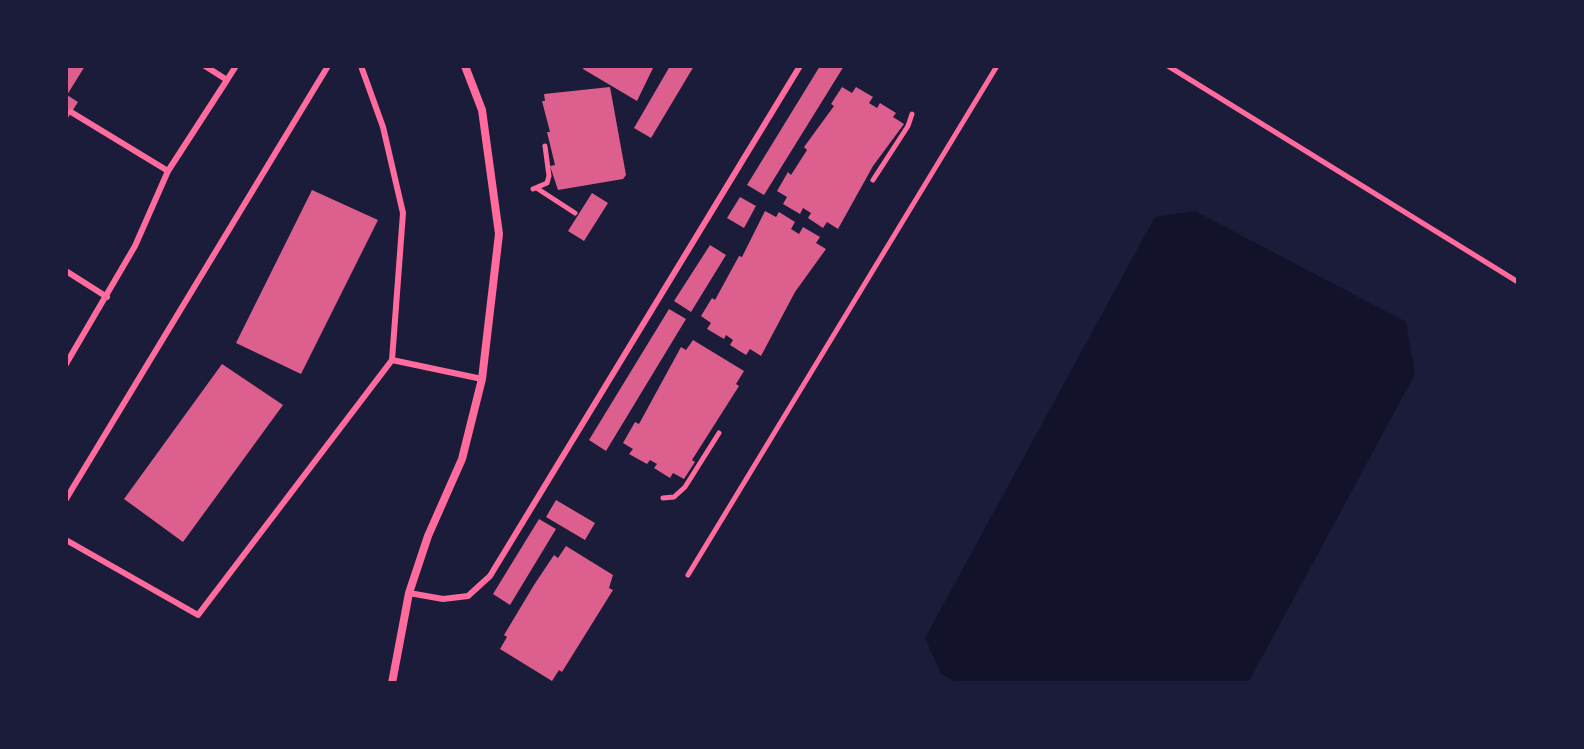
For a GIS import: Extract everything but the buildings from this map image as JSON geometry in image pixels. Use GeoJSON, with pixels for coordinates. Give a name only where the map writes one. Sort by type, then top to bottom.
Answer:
{"type":"FeatureCollection","features":[{"type":"Feature","properties":{"kind":"street"},"geometry":{"type":"LineString","coordinates":[[392,683],[409,593],[428,536],[462,459],[482,379],[499,234],[482,110],[465,66]]}},
{"type":"Feature","properties":{"kind":"lane"},"geometry":{"type":"LineString","coordinates":[[205,66],[227,80]]}},
{"type":"Feature","properties":{"kind":"lane"},"geometry":{"type":"LineString","coordinates":[[66,364],[135,246],[168,171],[236,66]]}},
{"type":"Feature","properties":{"kind":"lane"},"geometry":{"type":"LineString","coordinates":[[66,499],[328,66]]}},
{"type":"Feature","properties":{"kind":"lane"},"geometry":{"type":"LineString","coordinates":[[66,540],[198,615],[392,360],[403,213],[383,127],[361,66]]}},
{"type":"Feature","properties":{"kind":"lane"},"geometry":{"type":"LineString","coordinates":[[409,593],[443,599],[468,596],[490,576],[800,66]]}},
{"type":"Feature","properties":{"kind":"lane"},"geometry":{"type":"LineString","coordinates":[[71,112],[168,171]]}},
{"type":"Feature","properties":{"kind":"lane"},"geometry":{"type":"LineString","coordinates":[[66,271],[107,297]]}},
{"type":"Feature","properties":{"kind":"lane"},"geometry":{"type":"LineString","coordinates":[[66,343],[77,346]]}},
{"type":"Feature","properties":{"kind":"lane"},"geometry":{"type":"LineString","coordinates":[[392,360],[482,379]]}},
{"type":"Feature","properties":{"kind":"path"},"geometry":{"type":"LineString","coordinates":[[688,575],[997,66]]}},
{"type":"Feature","properties":{"kind":"path"},"geometry":{"type":"LineString","coordinates":[[1168,66],[1518,282]]}},
{"type":"Feature","properties":{"kind":"path"},"geometry":{"type":"LineString","coordinates":[[873,180],[908,126],[912,114]]}},
{"type":"Feature","properties":{"kind":"path"},"geometry":{"type":"LineString","coordinates":[[545,146],[549,176],[535,189],[575,213]]}},
{"type":"Feature","properties":{"kind":"path"},"geometry":{"type":"LineString","coordinates":[[663,498],[674,497],[685,487],[719,433]]}},
{"type":"Feature","properties":{"kind":"shaded area"},"geometry":{"type":"Polygon","coordinates":[[[1195,211],[1406,322],[1415,374],[1248,683],[958,683],[941,674],[925,638],[1155,217],[1195,211]]]}}]}
